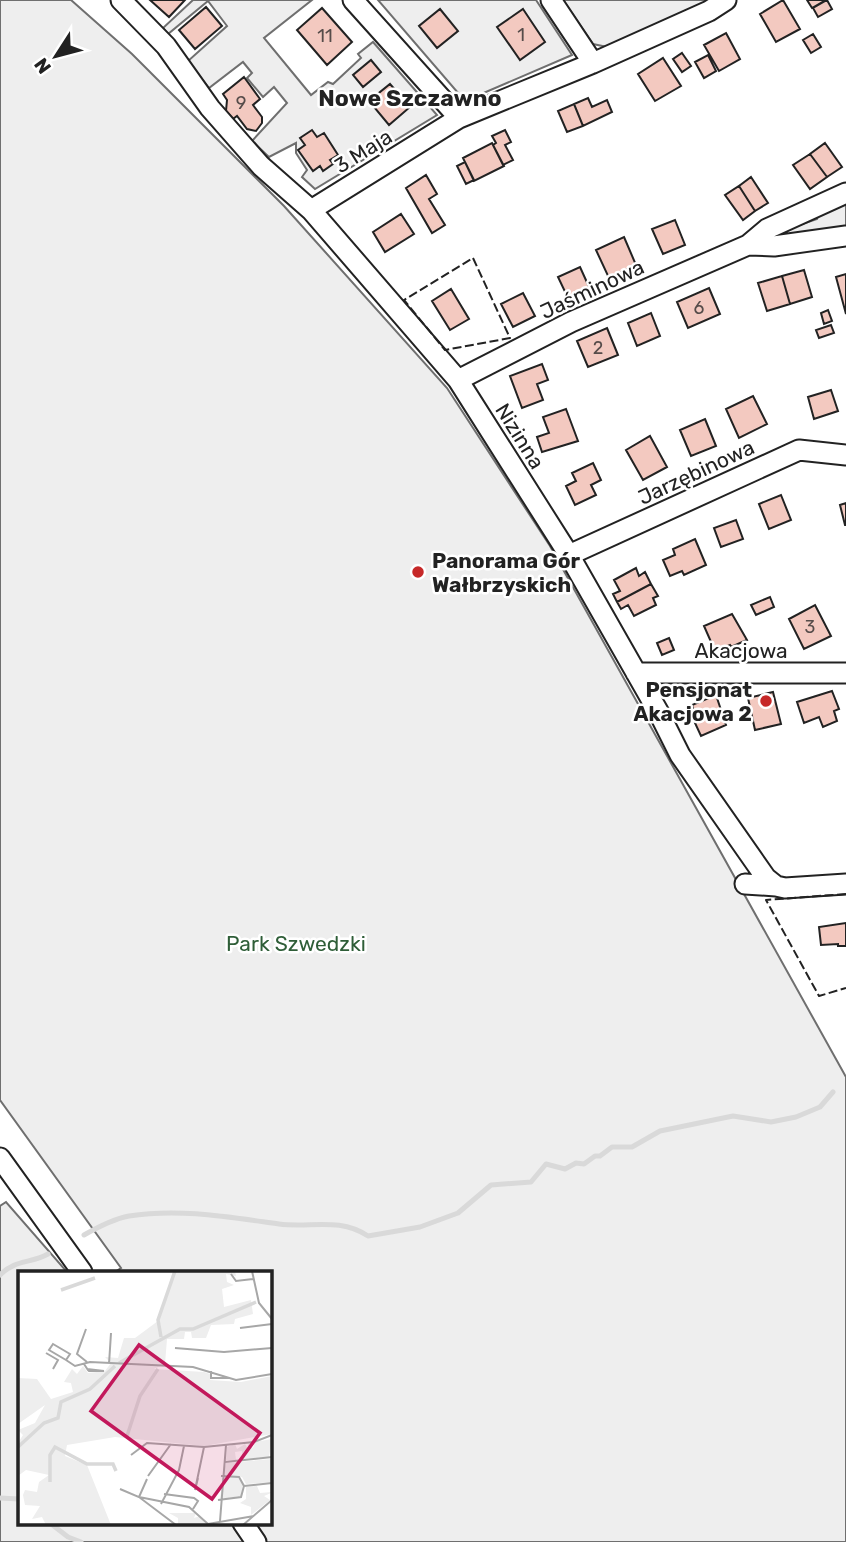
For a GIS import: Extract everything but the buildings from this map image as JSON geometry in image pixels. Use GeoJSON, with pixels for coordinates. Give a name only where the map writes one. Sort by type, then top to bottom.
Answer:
{"type":"FeatureCollection","features":[{"type":"Feature","properties":{"kind":"street","name":"Nizinna"},"geometry":{"type":"LineString","coordinates":[[121,0],[166,47],[210,108],[261,166],[311,210],[457,380],[569,555],[680,755],[766,878],[776,886]]}},
{"type":"Feature","properties":{"kind":"street"},"geometry":{"type":"LineString","coordinates":[[353,0],[459,118]]}},
{"type":"Feature","properties":{"kind":"street"},"geometry":{"type":"LineString","coordinates":[[551,0],[593,63]]}},
{"type":"Feature","properties":{"kind":"street","name":"3 Maja"},"geometry":{"type":"LineString","coordinates":[[311,210],[459,118],[593,63],[709,11],[726,0]]}},
{"type":"Feature","properties":{"kind":"street","name":"Jaśminowa"},"geometry":{"type":"LineString","coordinates":[[457,380],[571,323],[748,244],[767,229],[846,193]]}},
{"type":"Feature","properties":{"kind":"street","name":"Jaśminowa"},"geometry":{"type":"LineString","coordinates":[[748,244],[774,246],[846,236]]}},
{"type":"Feature","properties":{"kind":"street","name":"Jarzębinowa"},"geometry":{"type":"LineString","coordinates":[[569,555],[799,450],[846,455]]}},
{"type":"Feature","properties":{"kind":"street","name":"Akacjowa"},"geometry":{"type":"LineString","coordinates":[[636,673],[846,673]]}},
{"type":"Feature","properties":{"kind":"street"},"geometry":{"type":"LineString","coordinates":[[745,884],[785,888],[846,884]]}},
{"type":"Feature","properties":{"kind":"street"},"geometry":{"type":"LineString","coordinates":[[0,1158],[81,1271]]}},
{"type":"Feature","properties":{"kind":"street"},"geometry":{"type":"LineString","coordinates":[[244,1524],[256,1542]]}},
{"type":"Feature","properties":{"kind":"green space","name":"Park Szwedzki"},"geometry":{"type":"Polygon","coordinates":[[[0,0],[71,0],[132,54],[284,206],[447,388],[550,546],[846,1077],[846,1542],[0,1542],[0,1206],[6,1202],[66,1271],[18,1271],[18,1524],[271,1524],[271,1271],[116,1271],[121,1268],[0,1100],[0,0]]]}},
{"type":"Feature","properties":{"kind":"green space"},"geometry":{"type":"Polygon","coordinates":[[[193,0],[312,0],[264,38],[311,95],[328,82],[333,84],[361,58],[358,54],[373,42],[437,115],[315,189],[302,177],[307,170],[296,153],[296,143],[269,157],[252,141],[287,103],[274,87],[263,97],[247,78],[252,73],[243,62],[209,88],[188,61],[227,26],[208,1],[168,34],[163,28],[193,0]]]}},
{"type":"Feature","properties":{"kind":"green space"},"geometry":{"type":"Polygon","coordinates":[[[378,0],[536,0],[572,55],[465,101],[378,0]]]}},
{"type":"Feature","properties":{"kind":"green space"},"geometry":{"type":"Polygon","coordinates":[[[563,0],[711,0],[612,48],[593,44],[563,0]]]}},
{"type":"Feature","properties":{"kind":"green space"},"geometry":{"type":"Polygon","coordinates":[[[846,200],[846,230],[773,239],[773,231],[785,230],[817,219],[819,212],[846,200]]]}},
{"type":"Feature","properties":{"kind":"waterway"},"geometry":{"type":"LineString","coordinates":[[84,1235],[123,1217],[167,1213],[204,1214],[291,1225],[336,1225],[368,1236],[420,1227],[458,1213],[491,1185],[531,1182],[546,1164],[565,1169],[576,1163],[584,1164],[612,1147],[632,1147],[660,1131],[733,1116],[771,1122],[796,1117],[820,1107],[833,1092]]}},
{"type":"Feature","properties":{"kind":"waterway"},"geometry":{"type":"LineString","coordinates":[[0,1275],[12,1266],[48,1254]]}},
{"type":"Feature","properties":{"kind":"waterway"},"geometry":{"type":"LineString","coordinates":[[0,1498],[18,1499]]}},
{"type":"Feature","properties":{"kind":"waterway"},"geometry":{"type":"LineString","coordinates":[[51,1524],[68,1537],[81,1542]]}},
{"type":"Feature","properties":{"kind":"fence"},"geometry":{"type":"LineString","coordinates":[[473,258],[510,338],[445,350],[404,300],[473,258]]}},
{"type":"Feature","properties":{"kind":"fence"},"geometry":{"type":"LineString","coordinates":[[846,894],[766,900],[819,996],[846,988]]}},
{"type":"Feature","properties":{"kind":"place","name":"Panorama Gór Wałbrzyskich"},"geometry":{"type":"Point","coordinates":[418,572]}},
{"type":"Feature","properties":{"kind":"place","name":"Pensjonat Akacjowa 2"},"geometry":{"type":"Point","coordinates":[766,701]}},
{"type":"Feature","properties":{"kind":"district","name":"Nowe Szczawno"},"geometry":{"type":"Point","coordinates":[410,98]}}]}
